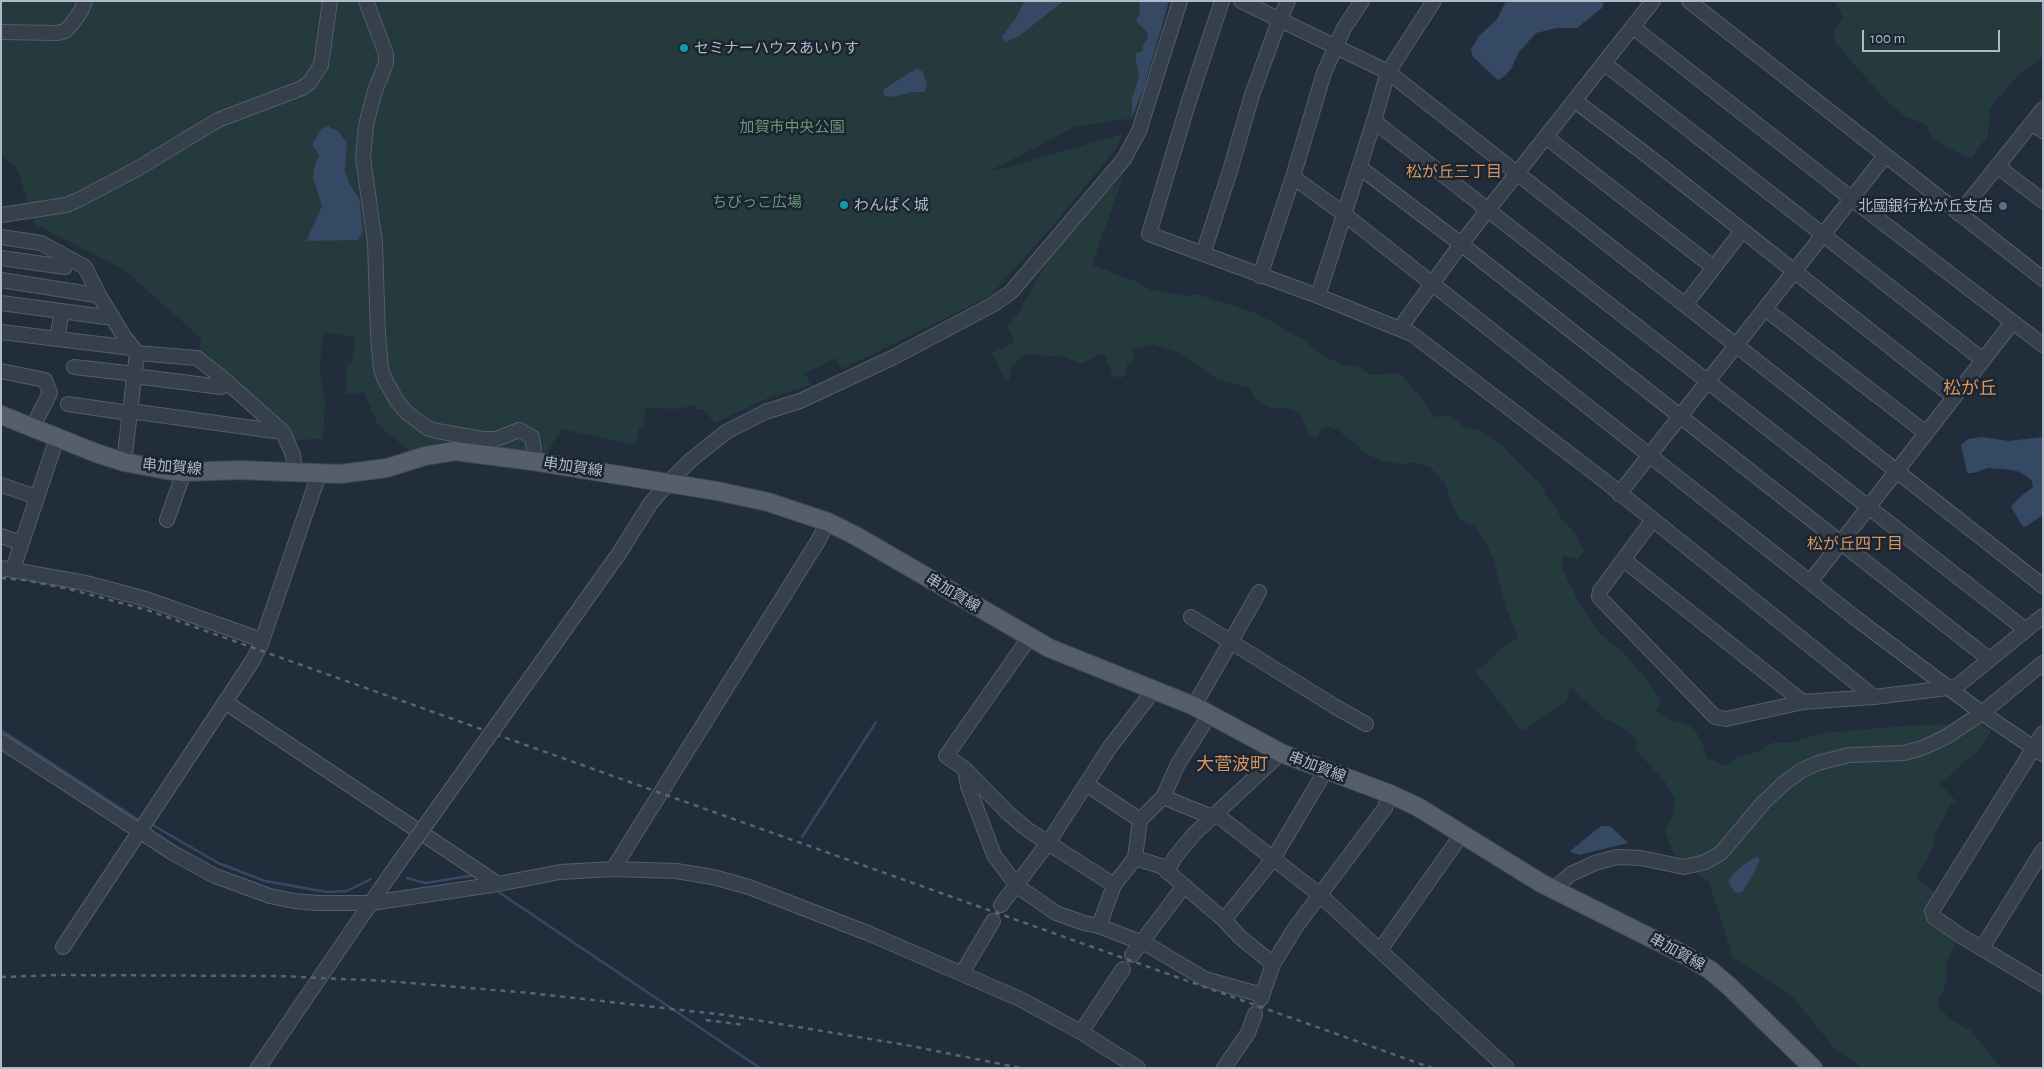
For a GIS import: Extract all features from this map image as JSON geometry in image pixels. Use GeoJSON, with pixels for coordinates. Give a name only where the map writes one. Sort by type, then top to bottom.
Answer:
{"type":"FeatureCollection","features":[{"type":"Feature","properties":{"kind":"main road","name":"串加賀線"},"geometry":{"type":"LineString","coordinates":[[1,415],[124,462],[184,472],[239,470],[320,474],[360,473],[387,468],[425,456],[455,451],[532,460],[768,502],[828,522],[1030,638],[1082,663],[1194,706],[1281,753],[1390,794],[1418,807],[1541,883],[1555,888],[1683,954],[1710,970],[1729,986],[1813,1068]]}},
{"type":"Feature","properties":{"kind":"street"},"geometry":{"type":"LineString","coordinates":[[1,32],[58,34],[65,31],[82,12],[85,1]]}},
{"type":"Feature","properties":{"kind":"street"},"geometry":{"type":"LineString","coordinates":[[1,216],[66,205],[78,200],[138,169],[218,120],[302,88],[310,82],[321,65],[330,1]]}},
{"type":"Feature","properties":{"kind":"street"},"geometry":{"type":"LineString","coordinates":[[366,1],[386,54],[386,63],[375,91],[366,126],[363,158],[375,243],[381,369],[397,401],[406,412],[428,428],[437,432],[496,440],[518,430],[532,437],[534,449],[532,460]]}},
{"type":"Feature","properties":{"kind":"street"},"geometry":{"type":"LineString","coordinates":[[258,1068],[390,875],[620,552],[650,504],[668,483],[691,460],[726,432],[765,412],[800,402],[892,358],[994,304],[1011,292],[1124,159],[1139,131],[1180,1]]}},
{"type":"Feature","properties":{"kind":"street"},"geometry":{"type":"LineString","coordinates":[[1222,1],[1149,234],[1318,296],[1412,334],[1619,494],[1874,697]]}},
{"type":"Feature","properties":{"kind":"street"},"geometry":{"type":"LineString","coordinates":[[1241,1],[1388,72],[2043,586]]}},
{"type":"Feature","properties":{"kind":"street"},"geometry":{"type":"LineString","coordinates":[[1203,254],[1252,95],[1288,1]]}},
{"type":"Feature","properties":{"kind":"street"},"geometry":{"type":"LineString","coordinates":[[1260,276],[1293,177],[1324,73],[1344,28],[1362,1]]}},
{"type":"Feature","properties":{"kind":"street"},"geometry":{"type":"LineString","coordinates":[[1318,296],[1388,72],[1434,1]]}},
{"type":"Feature","properties":{"kind":"street"},"geometry":{"type":"LineString","coordinates":[[1400,328],[1461,244],[1634,28],[1653,1]]}},
{"type":"Feature","properties":{"kind":"street"},"geometry":{"type":"LineString","coordinates":[[1689,1],[2043,280]]}},
{"type":"Feature","properties":{"kind":"street"},"geometry":{"type":"LineString","coordinates":[[1634,28],[1852,199],[2043,345]]}},
{"type":"Feature","properties":{"kind":"street"},"geometry":{"type":"LineString","coordinates":[[1605,64],[1983,360]]}},
{"type":"Feature","properties":{"kind":"street"},"geometry":{"type":"LineString","coordinates":[[1575,101],[1648,156],[1742,232],[1954,397]]}},
{"type":"Feature","properties":{"kind":"street"},"geometry":{"type":"LineString","coordinates":[[1960,214],[1997,166],[2037,127],[2043,109]]}},
{"type":"Feature","properties":{"kind":"street"},"geometry":{"type":"LineString","coordinates":[[1374,121],[2026,630]]}},
{"type":"Feature","properties":{"kind":"street"},"geometry":{"type":"LineString","coordinates":[[1546,137],[1714,267]]}},
{"type":"Feature","properties":{"kind":"street"},"geometry":{"type":"LineString","coordinates":[[1619,494],[1885,156]]}},
{"type":"Feature","properties":{"kind":"street"},"geometry":{"type":"LineString","coordinates":[[1997,166],[2043,201]]}},
{"type":"Feature","properties":{"kind":"street"},"geometry":{"type":"LineString","coordinates":[[1359,167],[1461,244],[1989,659]]}},
{"type":"Feature","properties":{"kind":"street"},"geometry":{"type":"LineString","coordinates":[[1293,177],[1344,214],[1948,689],[2038,751]]}},
{"type":"Feature","properties":{"kind":"street"},"geometry":{"type":"LineString","coordinates":[[1685,305],[1742,232]]}},
{"type":"Feature","properties":{"kind":"street"},"geometry":{"type":"LineString","coordinates":[[1,237],[41,243],[85,267],[100,297],[135,350],[135,375],[124,462]]}},
{"type":"Feature","properties":{"kind":"street"},"geometry":{"type":"LineString","coordinates":[[1,258],[65,268]]}},
{"type":"Feature","properties":{"kind":"street"},"geometry":{"type":"LineString","coordinates":[[1,280],[90,293],[100,297]]}},
{"type":"Feature","properties":{"kind":"street"},"geometry":{"type":"LineString","coordinates":[[1,303],[113,318]]}},
{"type":"Feature","properties":{"kind":"street"},"geometry":{"type":"LineString","coordinates":[[1765,309],[1926,433]]}},
{"type":"Feature","properties":{"kind":"street"},"geometry":{"type":"LineString","coordinates":[[57,339],[62,311]]}},
{"type":"Feature","properties":{"kind":"street"},"geometry":{"type":"LineString","coordinates":[[1810,582],[1896,470],[1983,360],[1998,344],[2012,323]]}},
{"type":"Feature","properties":{"kind":"street"},"geometry":{"type":"LineString","coordinates":[[1,332],[197,358],[283,432],[293,455],[295,473]]}},
{"type":"Feature","properties":{"kind":"street"},"geometry":{"type":"LineString","coordinates":[[74,367],[221,386],[228,383]]}},
{"type":"Feature","properties":{"kind":"street"},"geometry":{"type":"LineString","coordinates":[[1,370],[45,380],[50,393],[32,428]]}},
{"type":"Feature","properties":{"kind":"street"},"geometry":{"type":"LineString","coordinates":[[68,404],[283,432]]}},
{"type":"Feature","properties":{"kind":"street"},"geometry":{"type":"LineString","coordinates":[[57,438],[22,543],[7,568],[86,584],[146,599],[262,640]]}},
{"type":"Feature","properties":{"kind":"street"},"geometry":{"type":"LineString","coordinates":[[166,520],[184,472]]}},
{"type":"Feature","properties":{"kind":"street"},"geometry":{"type":"LineString","coordinates":[[62,947],[253,660],[262,640],[320,474]]}},
{"type":"Feature","properties":{"kind":"street"},"geometry":{"type":"LineString","coordinates":[[1,485],[37,497]]}},
{"type":"Feature","properties":{"kind":"street"},"geometry":{"type":"LineString","coordinates":[[1652,521],[1598,594],[1715,717],[1726,719],[1803,702],[1956,688],[2043,616]]}},
{"type":"Feature","properties":{"kind":"street"},"geometry":{"type":"LineString","coordinates":[[613,869],[818,541],[828,522]]}},
{"type":"Feature","properties":{"kind":"street"},"geometry":{"type":"LineString","coordinates":[[1,536],[22,543]]}},
{"type":"Feature","properties":{"kind":"street"},"geometry":{"type":"LineString","coordinates":[[1624,560],[1803,702]]}},
{"type":"Feature","properties":{"kind":"street"},"geometry":{"type":"LineString","coordinates":[[1194,706],[1259,592]]}},
{"type":"Feature","properties":{"kind":"street"},"geometry":{"type":"LineString","coordinates":[[1191,617],[1366,724]]}},
{"type":"Feature","properties":{"kind":"street"},"geometry":{"type":"LineString","coordinates":[[1030,638],[946,756],[965,769],[1008,813],[1028,830],[1114,885]]}},
{"type":"Feature","properties":{"kind":"street"},"geometry":{"type":"LineString","coordinates":[[1555,888],[1571,874],[1595,863],[1617,857],[1641,858],[1684,867],[1705,862],[1721,853],[1763,803],[1783,784],[1802,770],[1849,755],[1904,753],[1922,748],[1944,738],[1982,713],[2043,663]]}},
{"type":"Feature","properties":{"kind":"street"},"geometry":{"type":"LineString","coordinates":[[1001,905],[1048,843],[1110,747],[1154,690]]}},
{"type":"Feature","properties":{"kind":"street"},"geometry":{"type":"LineString","coordinates":[[225,702],[498,884]]}},
{"type":"Feature","properties":{"kind":"street"},"geometry":{"type":"LineString","coordinates":[[1099,926],[1114,885],[1135,858],[1140,820],[1162,798],[1178,764],[1210,714]]}},
{"type":"Feature","properties":{"kind":"street"},"geometry":{"type":"LineString","coordinates":[[2040,979],[1982,948],[1934,918],[1932,911],[2038,751],[2043,733]]}},
{"type":"Feature","properties":{"kind":"street"},"geometry":{"type":"LineString","coordinates":[[1,741],[173,854],[215,876],[270,896],[318,903],[371,903],[498,884],[560,872],[613,869],[676,871],[713,877],[749,887],[870,934],[1020,999],[1081,1032],[1138,1068]]}},
{"type":"Feature","properties":{"kind":"street"},"geometry":{"type":"LineString","coordinates":[[1168,872],[1175,857],[1194,834],[1281,753]]}},
{"type":"Feature","properties":{"kind":"street"},"geometry":{"type":"LineString","coordinates":[[965,769],[968,786],[994,855],[1017,886],[1056,912],[1142,942],[1205,979],[1261,997],[1274,964],[1295,928],[1385,808],[1390,794]]}},
{"type":"Feature","properties":{"kind":"street"},"geometry":{"type":"LineString","coordinates":[[1224,920],[1273,859],[1326,770]]}},
{"type":"Feature","properties":{"kind":"street"},"geometry":{"type":"LineString","coordinates":[[1086,784],[1140,820]]}},
{"type":"Feature","properties":{"kind":"street"},"geometry":{"type":"LineString","coordinates":[[1162,798],[1214,816],[1320,895],[1507,1068]]}},
{"type":"Feature","properties":{"kind":"street"},"geometry":{"type":"LineString","coordinates":[[1380,950],[1462,834]]}},
{"type":"Feature","properties":{"kind":"street"},"geometry":{"type":"LineString","coordinates":[[1982,948],[2043,850]]}},
{"type":"Feature","properties":{"kind":"street"},"geometry":{"type":"LineString","coordinates":[[1135,858],[1161,866],[1224,920],[1240,937],[1274,964]]}},
{"type":"Feature","properties":{"kind":"street"},"geometry":{"type":"LineString","coordinates":[[1132,956],[1184,886]]}},
{"type":"Feature","properties":{"kind":"street"},"geometry":{"type":"LineString","coordinates":[[962,974],[993,921]]}},
{"type":"Feature","properties":{"kind":"street"},"geometry":{"type":"LineString","coordinates":[[1081,1032],[1123,969]]}},
{"type":"Feature","properties":{"kind":"street"},"geometry":{"type":"LineString","coordinates":[[1224,1068],[1248,1033],[1255,1014]]}},
{"type":"Feature","properties":{"kind":"green space"},"geometry":{"type":"Polygon","coordinates":[[[1,1],[1170,1],[1153,61],[1133,118],[1075,127],[986,173],[1122,134],[1117,147],[1055,223],[990,296],[842,369],[836,358],[805,374],[811,385],[770,397],[715,423],[704,410],[696,409],[694,405],[677,409],[645,408],[643,428],[639,428],[635,445],[562,429],[545,455],[411,452],[378,425],[364,392],[346,394],[346,366],[352,362],[355,338],[324,332],[320,371],[325,404],[323,439],[290,440],[199,355],[201,338],[123,269],[34,224],[18,170],[1,155],[1,1]],[[331,127],[315,150],[319,157],[314,168],[313,178],[322,206],[306,241],[363,228],[359,198],[349,183],[344,166],[347,142],[342,135],[331,127]]]}},
{"type":"Feature","properties":{"kind":"green space"},"geometry":{"type":"Polygon","coordinates":[[[1832,1],[2043,1],[2043,57],[2019,74],[1990,108],[1988,135],[1971,158],[1956,152],[1932,137],[1926,124],[1908,118],[1889,104],[1835,42],[1835,29],[1843,17],[1836,4],[1832,1]]]}},
{"type":"Feature","properties":{"kind":"green space"},"geometry":{"type":"Polygon","coordinates":[[[1123,177],[1092,265],[1142,284],[1150,290],[1184,296],[1196,294],[1256,313],[1304,340],[1321,355],[1343,365],[1357,366],[1371,375],[1399,373],[1420,396],[1434,417],[1451,416],[1464,427],[1481,431],[1501,445],[1543,486],[1546,496],[1554,505],[1562,520],[1577,536],[1584,551],[1577,559],[1562,556],[1562,569],[1577,599],[1598,632],[1625,654],[1649,683],[1661,700],[1656,711],[1671,721],[1685,723],[1695,730],[1701,740],[1707,758],[1725,766],[1737,757],[1762,751],[1765,747],[1775,742],[1790,743],[1823,733],[1917,725],[1981,724],[1991,731],[1979,749],[1940,784],[1956,801],[1951,804],[1935,834],[1932,850],[1916,878],[1939,894],[1928,912],[1957,939],[1945,966],[1947,975],[1944,990],[1938,1001],[1940,1008],[1951,1020],[1970,1030],[2001,1068],[1862,1068],[1836,1050],[1791,995],[1733,958],[1709,882],[1674,854],[1665,831],[1673,815],[1675,800],[1666,783],[1635,749],[1637,740],[1624,728],[1604,718],[1571,688],[1566,702],[1522,731],[1476,672],[1518,637],[1507,610],[1493,559],[1486,542],[1475,526],[1460,520],[1450,500],[1445,483],[1431,468],[1415,462],[1400,464],[1383,461],[1368,455],[1338,430],[1329,427],[1320,430],[1317,438],[1309,435],[1302,417],[1293,409],[1269,407],[1255,398],[1249,388],[1217,379],[1175,351],[1153,344],[1133,350],[1134,360],[1127,364],[1126,373],[1122,378],[1113,376],[1105,355],[1100,354],[1081,364],[1063,357],[1025,354],[1012,366],[1009,380],[1005,381],[992,353],[1014,342],[1007,325],[1017,315],[1058,243],[1091,206],[1123,177]]]}},
{"type":"Feature","properties":{"kind":"water"},"geometry":{"type":"Polygon","coordinates":[[[1024,1],[1064,1],[1019,36],[1006,42],[1002,36],[1016,18],[1024,1]]]}},
{"type":"Feature","properties":{"kind":"water"},"geometry":{"type":"Polygon","coordinates":[[[1139,1],[1169,1],[1143,90],[1132,117],[1132,99],[1139,77],[1135,54],[1143,51],[1143,45],[1148,38],[1146,31],[1136,21],[1140,13],[1139,1]]]}},
{"type":"Feature","properties":{"kind":"water"},"geometry":{"type":"Polygon","coordinates":[[[1506,1],[1603,1],[1604,3],[1602,8],[1577,28],[1557,28],[1536,33],[1519,52],[1511,69],[1498,80],[1473,57],[1471,49],[1479,36],[1497,19],[1506,1]]]}},
{"type":"Feature","properties":{"kind":"water"},"geometry":{"type":"Polygon","coordinates":[[[917,68],[923,72],[926,81],[927,86],[924,92],[913,92],[892,97],[884,96],[883,90],[917,68]]]}},
{"type":"Feature","properties":{"kind":"water"},"geometry":{"type":"Polygon","coordinates":[[[328,126],[339,132],[347,142],[345,171],[349,183],[359,198],[360,204],[363,232],[358,240],[306,241],[322,206],[313,178],[314,168],[319,155],[312,145],[321,129],[328,126]]]}},
{"type":"Feature","properties":{"kind":"water"},"geometry":{"type":"Polygon","coordinates":[[[1983,437],[2009,441],[2043,437],[2043,515],[2028,525],[2023,527],[2011,507],[2033,487],[2032,481],[2028,477],[2017,471],[1988,468],[1967,473],[1961,445],[1968,439],[1983,437]]]}},
{"type":"Feature","properties":{"kind":"water"},"geometry":{"type":"Polygon","coordinates":[[[1601,826],[1610,826],[1628,843],[1579,855],[1570,852],[1570,851],[1601,826]]]}},
{"type":"Feature","properties":{"kind":"water"},"geometry":{"type":"Polygon","coordinates":[[[1757,856],[1760,860],[1752,877],[1742,892],[1735,893],[1728,881],[1742,866],[1757,856]]]}},
{"type":"Feature","properties":{"kind":"waterway"},"geometry":{"type":"LineString","coordinates":[[802,837],[876,722]]}},
{"type":"Feature","properties":{"kind":"waterway"},"geometry":{"type":"LineString","coordinates":[[1,730],[140,821]]}},
{"type":"Feature","properties":{"kind":"waterway"},"geometry":{"type":"LineString","coordinates":[[151,824],[218,863],[265,881],[327,892],[347,891],[371,879]]}},
{"type":"Feature","properties":{"kind":"waterway"},"geometry":{"type":"LineString","coordinates":[[407,878],[425,883],[476,875]]}},
{"type":"Feature","properties":{"kind":"waterway"},"geometry":{"type":"LineString","coordinates":[[500,893],[760,1068]]}},
{"type":"Feature","properties":{"kind":"railway"},"geometry":{"type":"LineString","coordinates":[[1,578],[25,580],[69,589],[147,610],[1432,1068]]}},
{"type":"Feature","properties":{"kind":"railway"},"geometry":{"type":"LineString","coordinates":[[1,977],[57,975],[278,976],[386,981],[530,993],[726,1015],[906,1045],[1021,1068]]}},
{"type":"Feature","properties":{"kind":"railway"},"geometry":{"type":"LineString","coordinates":[[706,1020],[745,1025]]}},
{"type":"Feature","properties":{"kind":"place","name":"セミナーハウスあいりす"},"geometry":{"type":"Point","coordinates":[684,48]}},
{"type":"Feature","properties":{"kind":"place","name":"わんぱく城"},"geometry":{"type":"Point","coordinates":[844,205]}},
{"type":"Feature","properties":{"kind":"place","name":"北國銀行松が丘支店"},"geometry":{"type":"Point","coordinates":[2003,206]}},
{"type":"Feature","properties":{"kind":"district","name":"松が丘三丁目"},"geometry":{"type":"Point","coordinates":[1454,172]}},
{"type":"Feature","properties":{"kind":"district","name":"松が丘"},"geometry":{"type":"Point","coordinates":[1970,389]}},
{"type":"Feature","properties":{"kind":"district","name":"松が丘四丁目"},"geometry":{"type":"Point","coordinates":[1855,544]}},
{"type":"Feature","properties":{"kind":"district","name":"大菅波町"},"geometry":{"type":"Point","coordinates":[1232,765]}},
{"type":"Feature","properties":{"kind":"park label","name":"加賀市中央公園"},"geometry":{"type":"Point","coordinates":[792,127]}},
{"type":"Feature","properties":{"kind":"park label","name":"ちびっこ広場"},"geometry":{"type":"Point","coordinates":[757,202]}}]}
